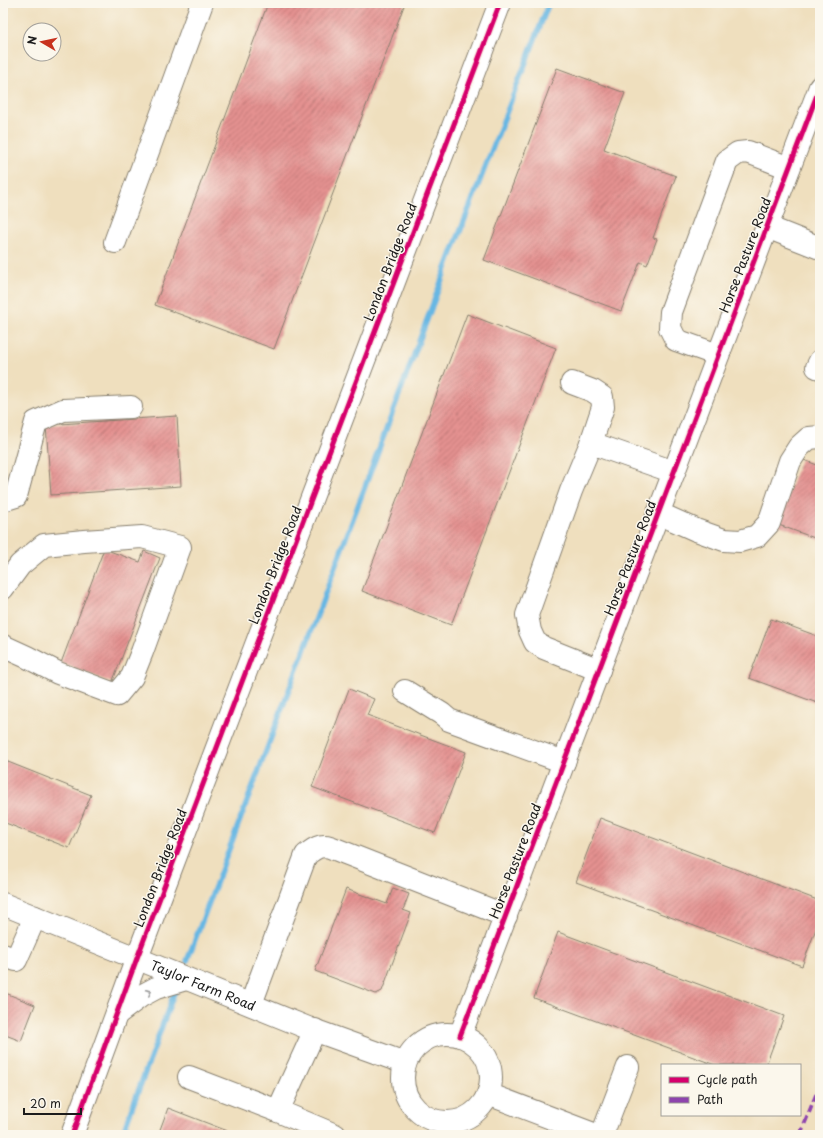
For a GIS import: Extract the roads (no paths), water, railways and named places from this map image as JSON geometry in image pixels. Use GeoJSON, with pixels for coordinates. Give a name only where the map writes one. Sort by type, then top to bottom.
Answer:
{"type":"FeatureCollection","features":[{"type":"Feature","properties":{"kind":"street"},"geometry":{"type":"LineString","coordinates":[[115,242],[202,3]]}},
{"type":"Feature","properties":{"kind":"street","name":"London Bridge Road"},"geometry":{"type":"LineString","coordinates":[[72,1135],[137,958],[500,3]]}},
{"type":"Feature","properties":{"kind":"street","name":"Horse Pasture Road"},"geometry":{"type":"LineString","coordinates":[[460,1036],[820,87]]}},
{"type":"Feature","properties":{"kind":"street"},"geometry":{"type":"LineString","coordinates":[[718,355],[676,340],[670,328],[671,312],[727,161],[738,153],[748,152],[789,168]]}},
{"type":"Feature","properties":{"kind":"street"},"geometry":{"type":"LineString","coordinates":[[767,227],[820,248]]}},
{"type":"Feature","properties":{"kind":"street"},"geometry":{"type":"LineString","coordinates":[[820,361],[818,367],[820,368]]}},
{"type":"Feature","properties":{"kind":"street"},"geometry":{"type":"LineString","coordinates":[[572,383],[593,391],[602,397],[603,407],[591,443],[571,491],[527,615],[530,631],[535,642],[544,648],[599,670]]}},
{"type":"Feature","properties":{"kind":"street"},"geometry":{"type":"LineString","coordinates":[[3,500],[16,496],[36,422],[63,410],[131,407]]}},
{"type":"Feature","properties":{"kind":"street"},"geometry":{"type":"LineString","coordinates":[[658,513],[696,530],[724,540],[740,541],[757,536],[769,523],[790,461],[799,447],[809,438],[820,438]]}},
{"type":"Feature","properties":{"kind":"street"},"geometry":{"type":"LineString","coordinates":[[591,443],[674,472]]}},
{"type":"Feature","properties":{"kind":"street"},"geometry":{"type":"LineString","coordinates":[[3,588],[20,565],[44,545],[142,537],[180,547],[156,616],[132,678],[117,695],[58,674],[3,646]]}},
{"type":"Feature","properties":{"kind":"street"},"geometry":{"type":"LineString","coordinates":[[405,691],[449,720],[564,762]]}},
{"type":"Feature","properties":{"kind":"street"},"geometry":{"type":"LineString","coordinates":[[251,1004],[306,855],[317,848],[324,846],[330,848],[506,916]]}},
{"type":"Feature","properties":{"kind":"street","name":"Taylor Farm Road"},"geometry":{"type":"LineString","coordinates":[[3,904],[186,979],[405,1064]]}},
{"type":"Feature","properties":{"kind":"street"},"geometry":{"type":"LineString","coordinates":[[3,955],[16,960],[36,917]]}},
{"type":"Feature","properties":{"kind":"street"},"geometry":{"type":"LineString","coordinates":[[117,1014],[141,996],[156,988],[186,979]]}},
{"type":"Feature","properties":{"kind":"street"},"geometry":{"type":"LineString","coordinates":[[278,1111],[315,1030]]}},
{"type":"Feature","properties":{"kind":"street"},"geometry":{"type":"LineString","coordinates":[[447,1034],[460,1036],[473,1043],[483,1053],[489,1066],[491,1080],[488,1094],[481,1106],[471,1115],[458,1120],[444,1122],[428,1127],[419,1112],[410,1102],[405,1090],[403,1077],[405,1064],[412,1052],[422,1042],[434,1036],[447,1034]]}},
{"type":"Feature","properties":{"kind":"street"},"geometry":{"type":"LineString","coordinates":[[602,1135],[628,1067]]}},
{"type":"Feature","properties":{"kind":"street"},"geometry":{"type":"LineString","coordinates":[[189,1077],[278,1111],[335,1135]]}},
{"type":"Feature","properties":{"kind":"street"},"geometry":{"type":"LineString","coordinates":[[488,1094],[596,1135]]}},
{"type":"Feature","properties":{"kind":"waterway"},"geometry":{"type":"LineString","coordinates":[[187,961],[451,255],[549,3]]}},
{"type":"Feature","properties":{"kind":"waterway"},"geometry":{"type":"LineString","coordinates":[[122,1135],[176,988]]}}]}
